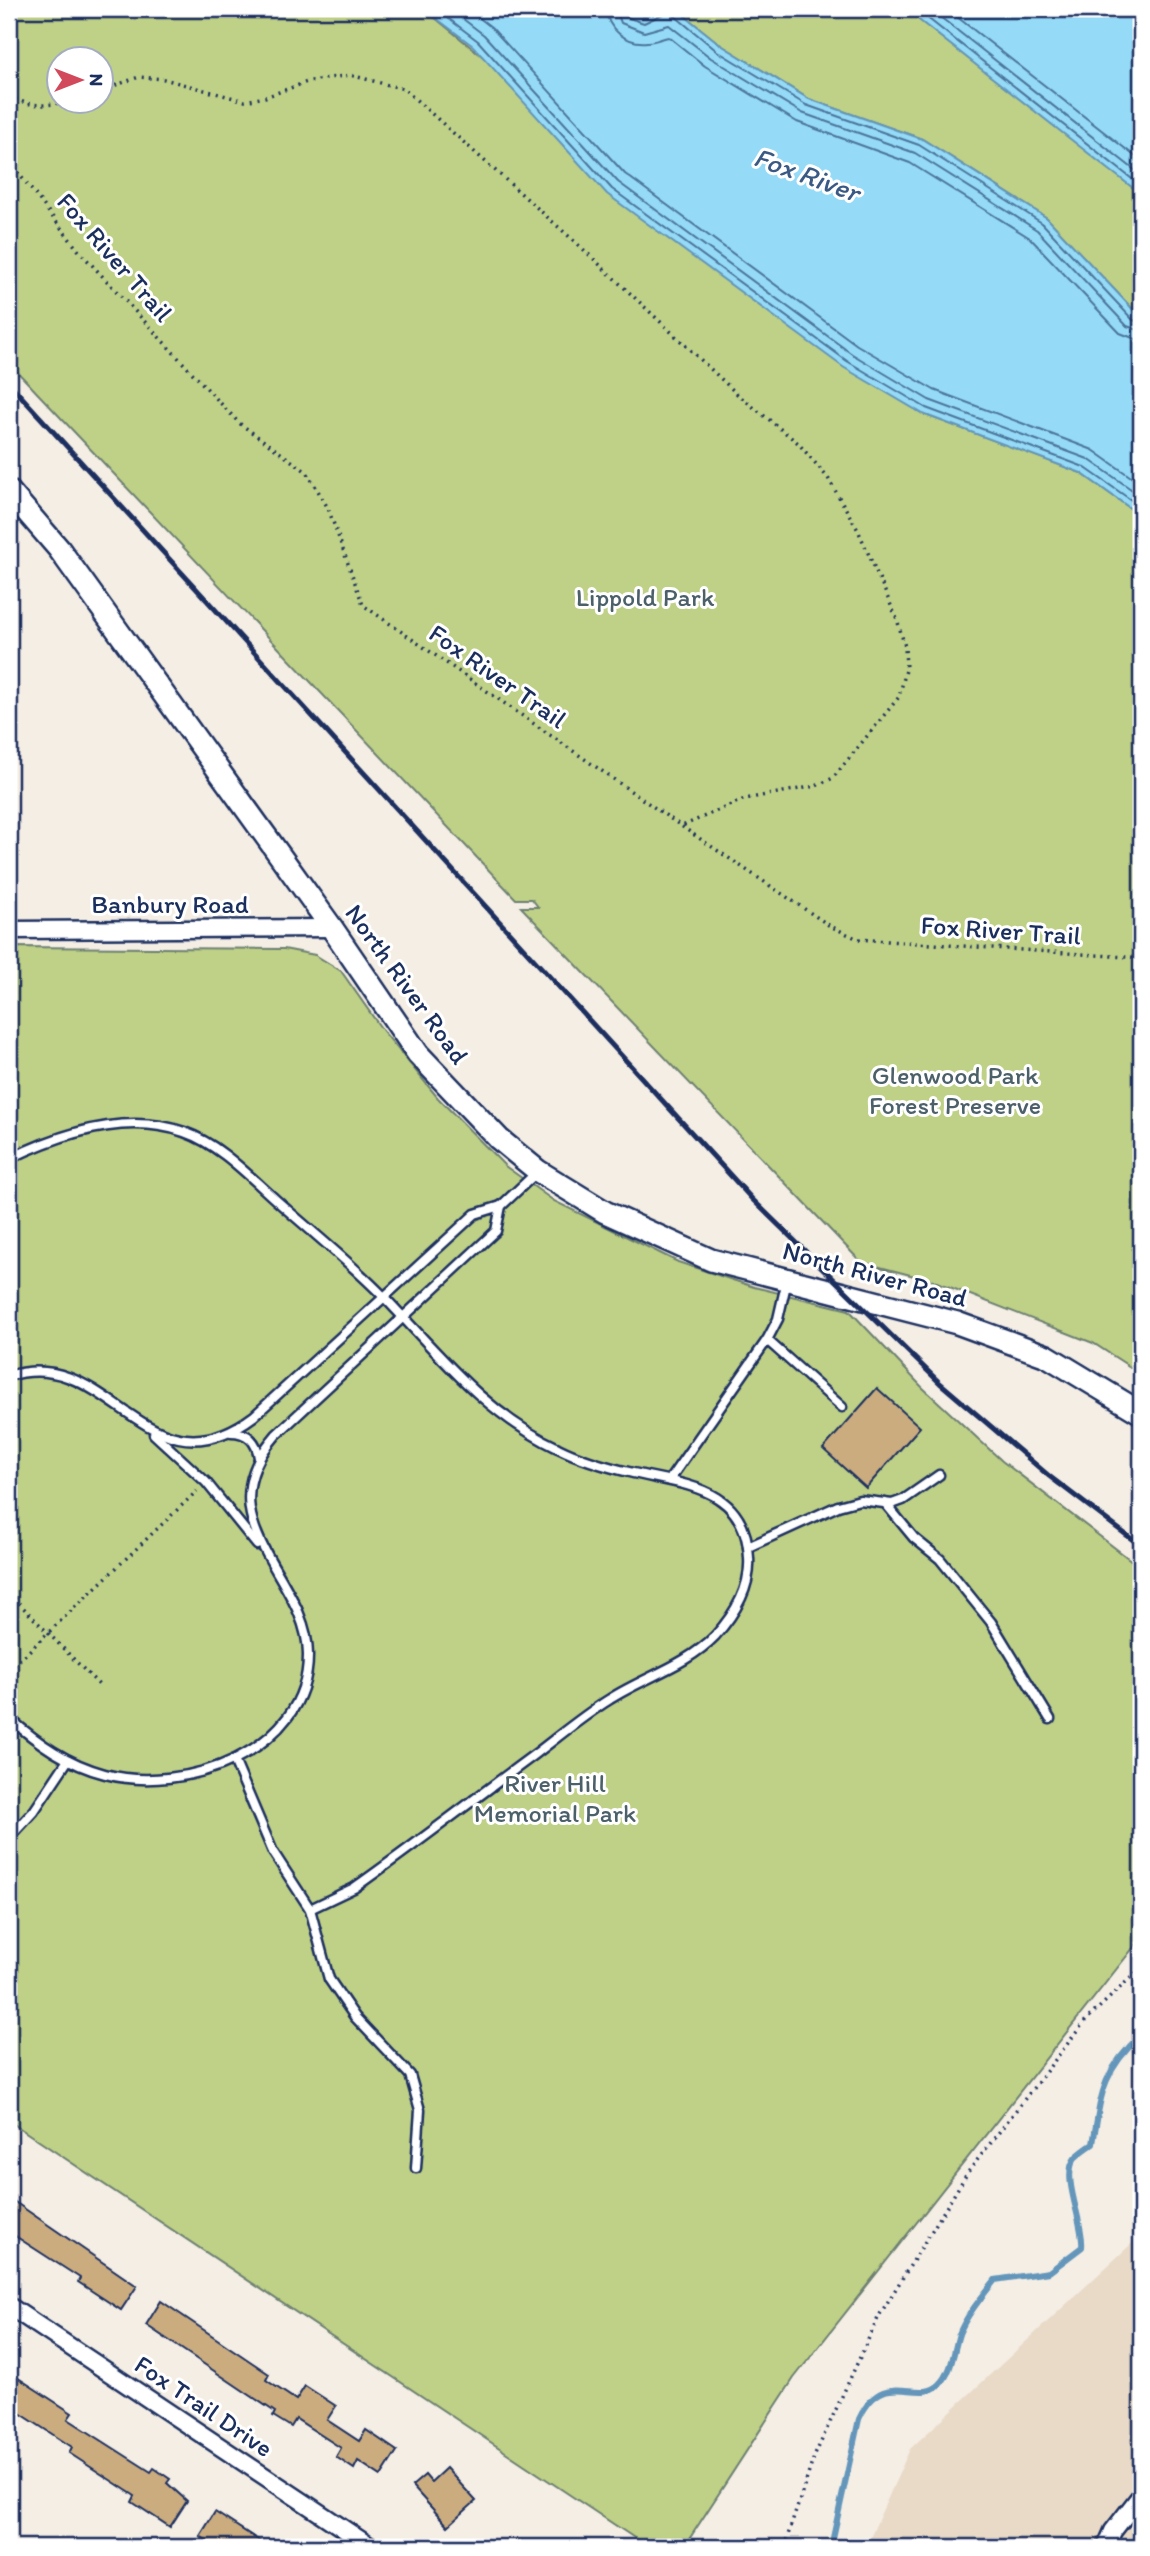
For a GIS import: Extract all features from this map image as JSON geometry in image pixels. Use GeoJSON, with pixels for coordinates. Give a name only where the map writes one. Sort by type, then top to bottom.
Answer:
{"type":"FeatureCollection","features":[{"type":"Feature","properties":{"kind":"main road","name":"North River Road"},"geometry":{"type":"LineString","coordinates":[[9,491],[59,549],[332,928],[418,1054],[499,1139],[538,1171],[605,1212],[656,1238],[711,1260],[957,1323],[1047,1356],[1141,1413]]}},
{"type":"Feature","properties":{"kind":"street","name":"Banbury Road"},"geometry":{"type":"LineString","coordinates":[[9,930],[332,928]]}},
{"type":"Feature","properties":{"kind":"street","name":"Fox Trail Drive"},"geometry":{"type":"LineString","coordinates":[[9,2306],[371,2547]]}},
{"type":"Feature","properties":{"kind":"street"},"geometry":{"type":"LineString","coordinates":[[1106,2547],[1112,2531],[1141,2495]]}},
{"type":"Feature","properties":{"kind":"lane"},"geometry":{"type":"LineString","coordinates":[[9,1159],[62,1137],[94,1129],[134,1126],[185,1132],[217,1151],[244,1172],[384,1297],[464,1382],[517,1425],[576,1457],[608,1468],[693,1484],[721,1501],[741,1526],[748,1547],[748,1573],[738,1604],[715,1636],[699,1650],[611,1698],[376,1873],[347,1892],[310,1909]]}},
{"type":"Feature","properties":{"kind":"lane"},"geometry":{"type":"LineString","coordinates":[[229,1432],[254,1416],[475,1214],[501,1206],[538,1171]]}},
{"type":"Feature","properties":{"kind":"lane"},"geometry":{"type":"LineString","coordinates":[[265,1555],[252,1519],[251,1503],[251,1486],[260,1458],[276,1436],[496,1231],[501,1206]]}},
{"type":"Feature","properties":{"kind":"lane"},"geometry":{"type":"LineString","coordinates":[[670,1479],[767,1340],[778,1319],[787,1280]]}},
{"type":"Feature","properties":{"kind":"lane"},"geometry":{"type":"LineString","coordinates":[[767,1340],[842,1407]]}},
{"type":"Feature","properties":{"kind":"lane"},"geometry":{"type":"LineString","coordinates":[[9,1376],[43,1371],[82,1381],[149,1430],[206,1482],[265,1555],[296,1606],[309,1657],[299,1698],[288,1717],[262,1742],[234,1760],[202,1771],[158,1777],[107,1774],[55,1754],[9,1718]]}},
{"type":"Feature","properties":{"kind":"lane"},"geometry":{"type":"LineString","coordinates":[[149,1430],[175,1440],[229,1432],[247,1436],[254,1443],[260,1458]]}},
{"type":"Feature","properties":{"kind":"lane"},"geometry":{"type":"LineString","coordinates":[[748,1547],[838,1506],[860,1500],[885,1503],[902,1500],[939,1475]]}},
{"type":"Feature","properties":{"kind":"lane"},"geometry":{"type":"LineString","coordinates":[[885,1503],[914,1538],[940,1559],[990,1622],[1050,1719]]}},
{"type":"Feature","properties":{"kind":"lane"},"geometry":{"type":"LineString","coordinates":[[9,1838],[34,1811],[68,1760]]}},
{"type":"Feature","properties":{"kind":"lane"},"geometry":{"type":"LineString","coordinates":[[234,1760],[273,1852],[310,1909],[329,1979],[355,2017],[410,2075],[416,2092],[420,2128],[416,2168]]}},
{"type":"Feature","properties":{"kind":"path"},"geometry":{"type":"LineString","coordinates":[[116,85],[139,78],[164,79],[245,100],[265,97],[310,80],[349,75],[404,89],[582,248],[736,393],[798,443],[828,478],[858,530],[897,619],[905,647],[906,670],[899,697],[833,778],[816,786],[745,799],[681,826]]}},
{"type":"Feature","properties":{"kind":"path"},"geometry":{"type":"LineString","coordinates":[[9,96],[24,104],[46,106]]}},
{"type":"Feature","properties":{"kind":"path","name":"Fox River Trail"},"geometry":{"type":"LineString","coordinates":[[9,161],[79,251],[239,423],[307,472],[328,508],[363,605],[681,826],[830,926],[858,939],[1141,958]]}},
{"type":"Feature","properties":{"kind":"path"},"geometry":{"type":"LineString","coordinates":[[9,1670],[206,1482]]}},
{"type":"Feature","properties":{"kind":"path"},"geometry":{"type":"LineString","coordinates":[[9,1593],[102,1687]]}},
{"type":"Feature","properties":{"kind":"path"},"geometry":{"type":"LineString","coordinates":[[784,2547],[814,2457],[879,2316],[968,2172],[1086,2020],[1141,1968]]}},
{"type":"Feature","properties":{"kind":"shaded area"},"geometry":{"type":"Polygon","coordinates":[[[1141,2235],[1141,2547],[866,2547],[910,2449],[1141,2235]]]}},
{"type":"Feature","properties":{"kind":"green space","name":"Lippold Park"},"geometry":{"type":"Polygon","coordinates":[[[9,9],[424,9],[923,414],[1081,473],[1141,516],[1141,1374],[1093,1343],[937,1282],[861,1262],[521,907],[538,907],[532,899],[516,899],[9,363],[9,9]]]}},
{"type":"Feature","properties":{"kind":"green space"},"geometry":{"type":"Polygon","coordinates":[[[624,9],[905,9],[1141,194],[1141,318],[1047,218],[922,139],[809,99],[721,45],[681,13],[663,10],[644,16],[624,9]]]}},
{"type":"Feature","properties":{"kind":"green space","name":"River Hill Memorial Park"},"geometry":{"type":"Polygon","coordinates":[[[9,947],[284,949],[315,955],[341,971],[383,1031],[438,1098],[505,1166],[554,1201],[678,1262],[754,1287],[849,1310],[922,1387],[1002,1461],[1141,1568],[1141,1938],[794,2378],[684,2547],[648,2547],[9,2121],[9,947]]]}},
{"type":"Feature","properties":{"kind":"water","name":"Fox River"},"geometry":{"type":"Polygon","coordinates":[[[424,9],[624,9],[644,16],[663,10],[681,13],[721,45],[809,99],[922,139],[1047,218],[1141,318],[1141,516],[1081,473],[923,414],[843,367],[607,194],[473,46],[424,9]]]}},
{"type":"Feature","properties":{"kind":"water"},"geometry":{"type":"Polygon","coordinates":[[[905,9],[1141,9],[1141,194],[1111,171],[905,9]]]}},
{"type":"Feature","properties":{"kind":"building"},"geometry":{"type":"Polygon","coordinates":[[[877,1388],[920,1427],[866,1488],[823,1449],[877,1388]]]}},
{"type":"Feature","properties":{"kind":"building"},"geometry":{"type":"Polygon","coordinates":[[[9,2198],[137,2286],[121,2310],[78,2282],[80,2278],[9,2232],[9,2198]]]}},
{"type":"Feature","properties":{"kind":"building"},"geometry":{"type":"Polygon","coordinates":[[[161,2301],[269,2374],[266,2380],[296,2400],[305,2386],[336,2406],[327,2420],[359,2441],[366,2430],[397,2451],[381,2476],[358,2461],[354,2469],[336,2457],[341,2448],[296,2419],[291,2427],[273,2416],[275,2412],[146,2325],[161,2301]]]}},
{"type":"Feature","properties":{"kind":"building"},"geometry":{"type":"Polygon","coordinates":[[[9,2372],[72,2413],[68,2419],[151,2472],[154,2468],[170,2479],[167,2483],[187,2501],[170,2527],[132,2502],[135,2496],[69,2453],[72,2447],[9,2406],[9,2372]]]}},
{"type":"Feature","properties":{"kind":"building"},"geometry":{"type":"Polygon","coordinates":[[[446,2468],[476,2501],[448,2526],[412,2486],[425,2475],[431,2482],[446,2468]]]}},
{"type":"Feature","properties":{"kind":"building"},"geometry":{"type":"Polygon","coordinates":[[[215,2512],[269,2547],[217,2547],[200,2536],[215,2512]]]}},
{"type":"Feature","properties":{"kind":"waterway"},"geometry":{"type":"LineString","coordinates":[[831,2547],[859,2419],[869,2403],[879,2394],[890,2390],[931,2390],[940,2384],[950,2367],[962,2327],[995,2280],[1049,2272],[1082,2247],[1071,2188],[1071,2166],[1075,2158],[1093,2144],[1105,2084],[1118,2060],[1141,2035]]}},
{"type":"Feature","properties":{"kind":"railway"},"geometry":{"type":"LineString","coordinates":[[9,383],[752,1199],[940,1383],[1049,1476],[1141,1546]]}},
{"type":"Feature","properties":{"kind":"park label","name":"Glenwood Park Forest Preserve"},"geometry":{"type":"Point","coordinates":[955,1090]}}]}
